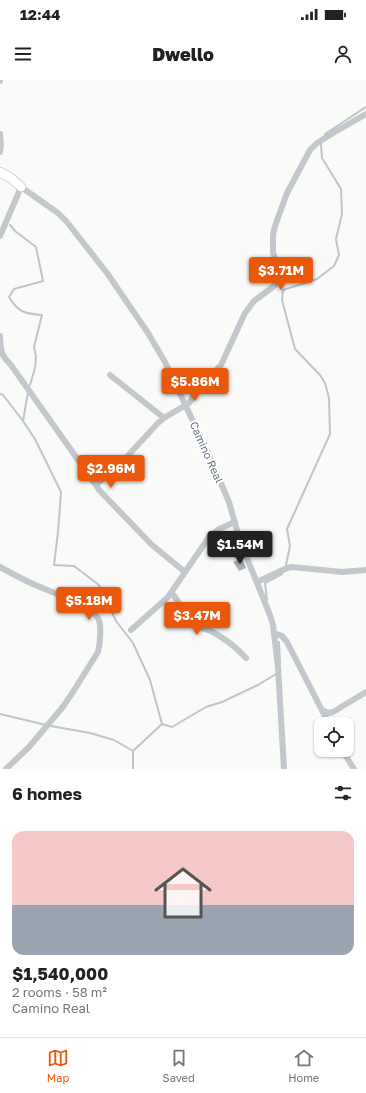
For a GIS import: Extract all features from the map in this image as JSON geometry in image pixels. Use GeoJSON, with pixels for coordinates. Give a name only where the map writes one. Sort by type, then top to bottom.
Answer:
{"type":"FeatureCollection","features":[{"type":"Feature","properties":{"kind":"street"},"geometry":{"type":"LineString","coordinates":[[96,485],[122,462],[164,418],[186,405],[224,360],[240,322],[250,306],[278,281],[279,274],[273,252],[273,235],[275,226],[287,193],[306,156],[318,143],[366,114]]}},
{"type":"Feature","properties":{"kind":"street"},"geometry":{"type":"LineString","coordinates":[[0,134],[0,152]]}},
{"type":"Feature","properties":{"kind":"street","name":"Camino Real"},"geometry":{"type":"LineString","coordinates":[[0,172],[11,178],[58,213],[85,243],[148,333],[165,362],[186,405],[229,502],[236,522],[240,541],[270,615],[274,633],[284,769]]}},
{"type":"Feature","properties":{"kind":"street"},"geometry":{"type":"LineString","coordinates":[[0,236],[22,187]]}},
{"type":"Feature","properties":{"kind":"street"},"geometry":{"type":"LineString","coordinates":[[0,336],[2,360],[11,365],[96,485],[126,519],[152,545],[185,572]]}},
{"type":"Feature","properties":{"kind":"street"},"geometry":{"type":"LineString","coordinates":[[110,375],[164,418]]}},
{"type":"Feature","properties":{"kind":"street"},"geometry":{"type":"LineString","coordinates":[[131,630],[171,593],[209,536],[219,529],[236,522]]}},
{"type":"Feature","properties":{"kind":"street"},"geometry":{"type":"LineString","coordinates":[[0,567],[89,610],[98,619],[100,636],[100,646],[98,652],[72,695],[38,736],[6,769]]}},
{"type":"Feature","properties":{"kind":"street"},"geometry":{"type":"LineString","coordinates":[[257,582],[292,567],[342,572],[366,570]]}},
{"type":"Feature","properties":{"kind":"street"},"geometry":{"type":"LineString","coordinates":[[171,593],[180,604],[183,617],[187,622],[219,636],[246,658]]}},
{"type":"Feature","properties":{"kind":"street"},"geometry":{"type":"LineString","coordinates":[[274,633],[282,636],[287,642],[326,717]]}},
{"type":"Feature","properties":{"kind":"street"},"geometry":{"type":"LineString","coordinates":[[322,710],[328,713],[333,712],[366,692]]}},
{"type":"Feature","properties":{"kind":"street"},"geometry":{"type":"LineString","coordinates":[[346,757],[354,769]]}},
{"type":"Feature","properties":{"kind":"building"},"geometry":{"type":"Polygon","coordinates":[[[242,558],[246,568],[239,571],[233,562],[242,558]]]}},
{"type":"Feature","properties":{"kind":"waterway"},"geometry":{"type":"LineString","coordinates":[[325,134],[366,107]]}},
{"type":"Feature","properties":{"kind":"waterway"},"geometry":{"type":"LineString","coordinates":[[286,565],[290,546],[287,529],[330,434],[329,398],[325,383],[320,375],[295,349],[282,300],[283,290],[317,279],[334,266],[339,255],[336,239],[342,214],[341,189],[322,158],[321,144]]}},
{"type":"Feature","properties":{"kind":"waterway"},"geometry":{"type":"LineString","coordinates":[[10,225],[15,231],[36,247],[43,281],[14,289],[9,297],[22,311],[42,315],[34,347],[36,357],[35,368],[30,385]]}},
{"type":"Feature","properties":{"kind":"waterway"},"geometry":{"type":"LineString","coordinates":[[28,392],[23,421],[35,439],[61,492],[54,565],[74,566],[99,585],[116,621],[133,643],[150,680],[162,724],[133,751],[133,769]]}},
{"type":"Feature","properties":{"kind":"waterway"},"geometry":{"type":"LineString","coordinates":[[0,394],[3,395],[23,421]]}},
{"type":"Feature","properties":{"kind":"waterway"},"geometry":{"type":"LineString","coordinates":[[267,600],[265,583],[282,574]]}},
{"type":"Feature","properties":{"kind":"waterway"},"geometry":{"type":"LineString","coordinates":[[279,642],[280,663]]}},
{"type":"Feature","properties":{"kind":"waterway"},"geometry":{"type":"LineString","coordinates":[[162,724],[172,727],[206,707],[222,702],[258,685],[276,674]]}},
{"type":"Feature","properties":{"kind":"waterway"},"geometry":{"type":"LineString","coordinates":[[0,714],[46,725]]}},
{"type":"Feature","properties":{"kind":"waterway"},"geometry":{"type":"LineString","coordinates":[[51,726],[90,733],[114,740],[133,751]]}}]}
